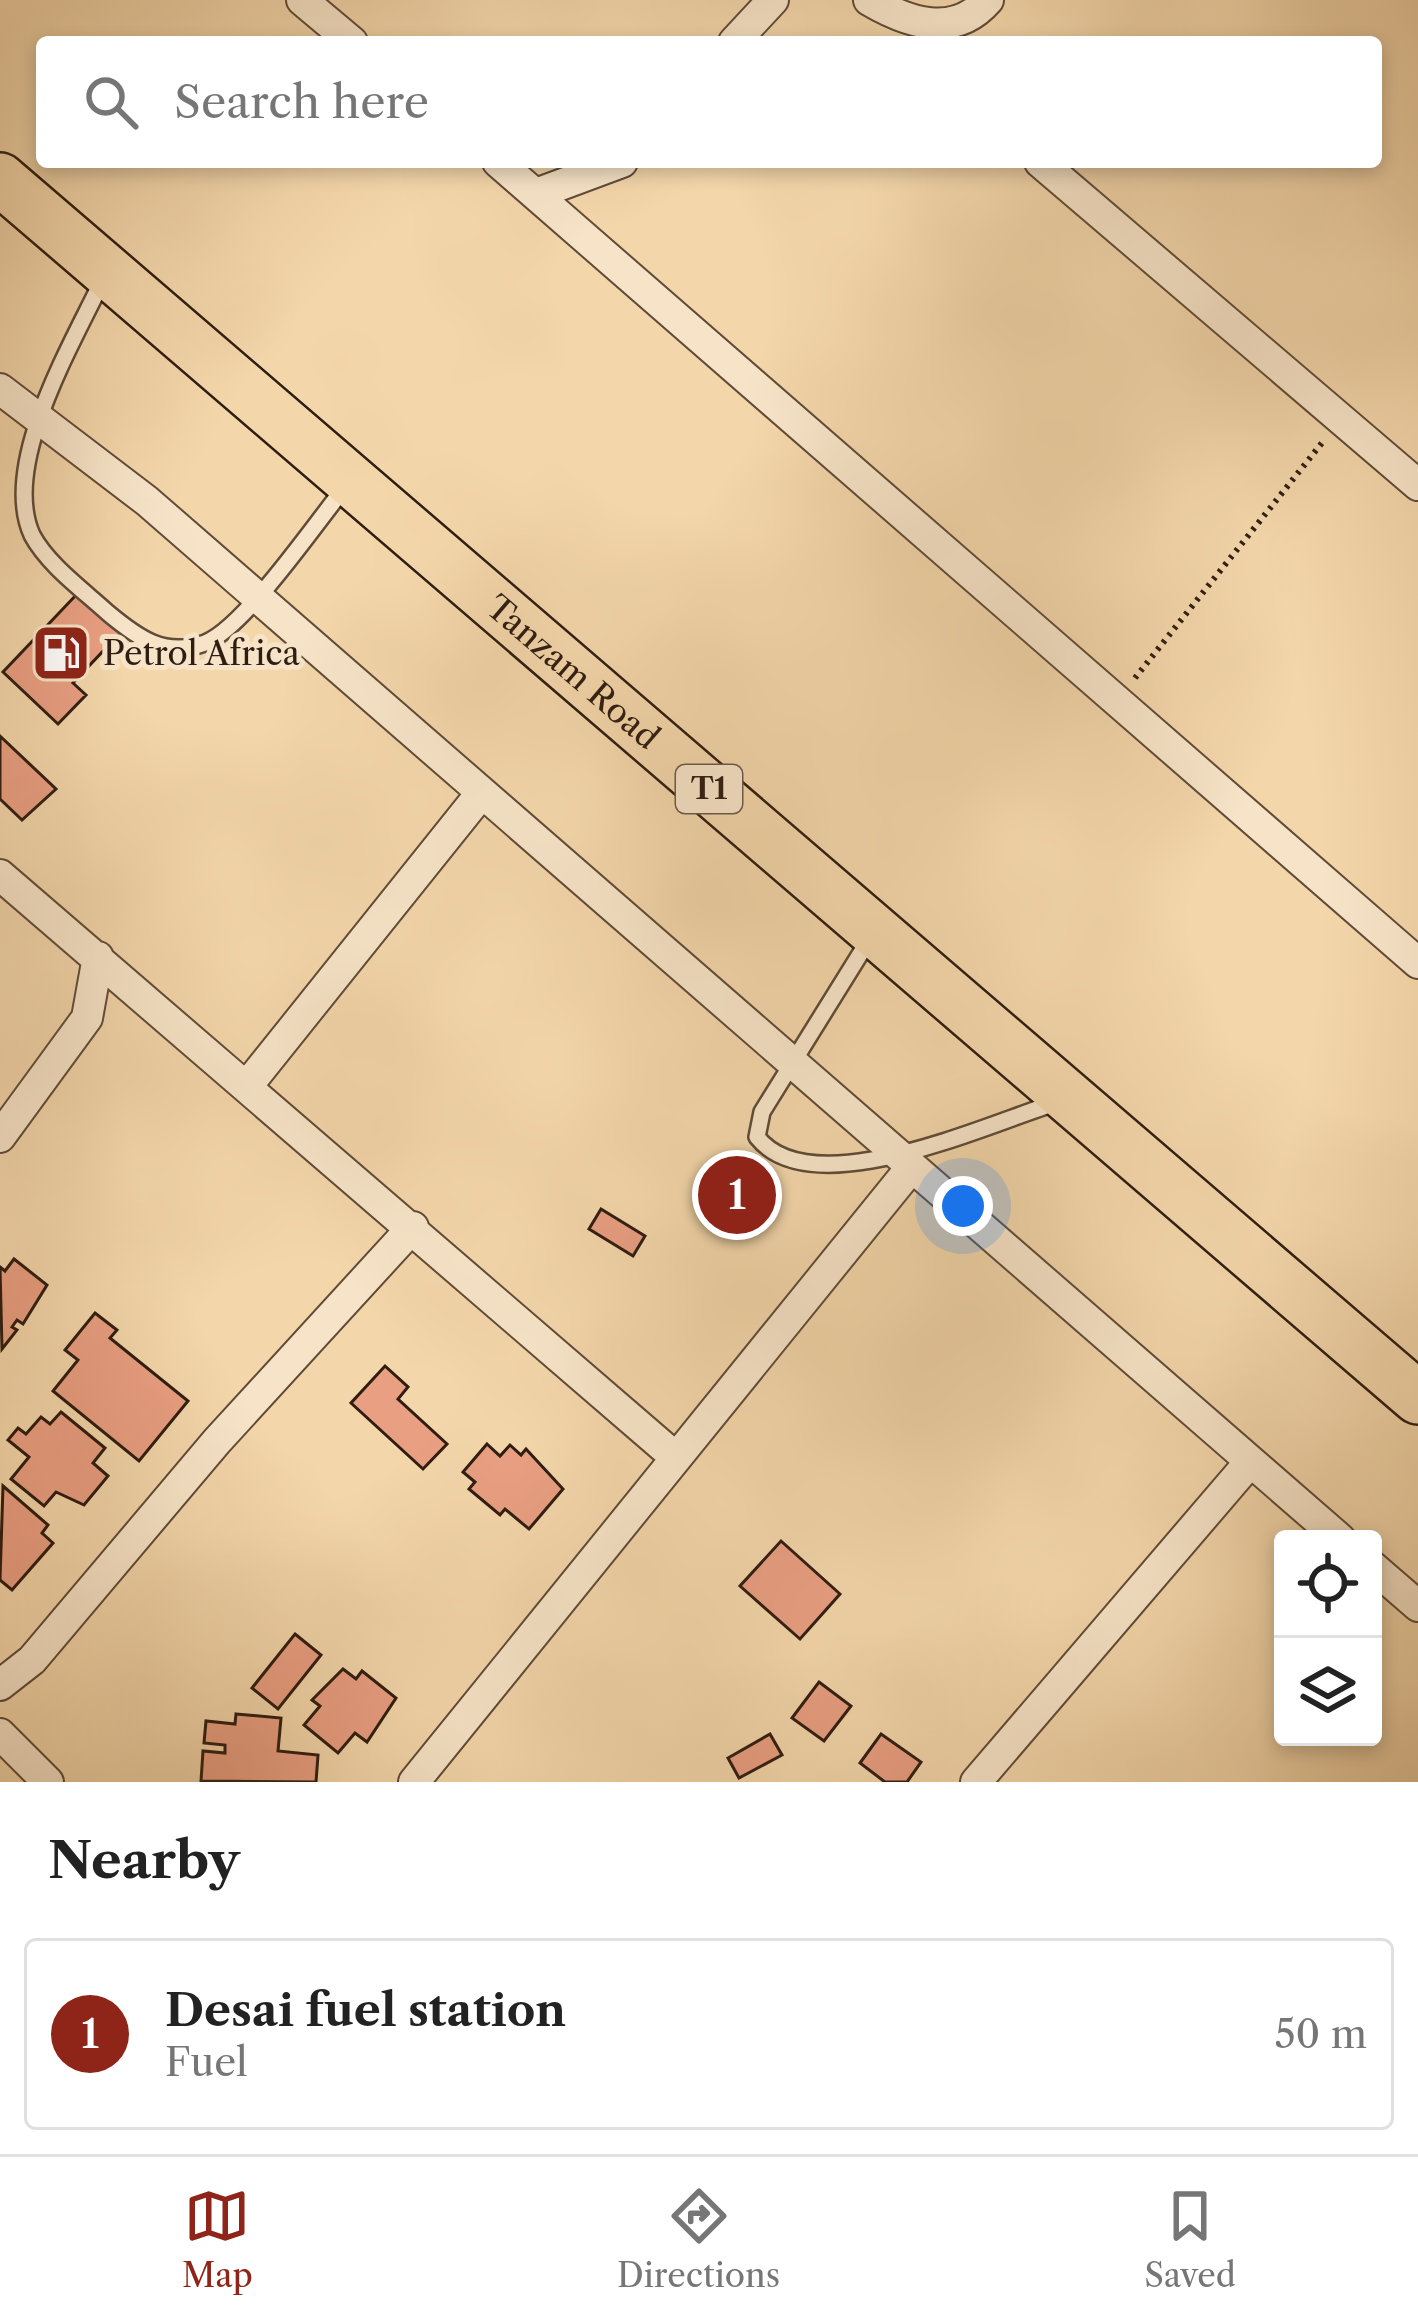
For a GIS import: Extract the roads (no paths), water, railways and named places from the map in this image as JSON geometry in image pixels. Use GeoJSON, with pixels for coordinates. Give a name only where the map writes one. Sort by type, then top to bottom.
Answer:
{"type":"FeatureCollection","features":[{"type":"Feature","properties":{"kind":"highway","name":"Tanzam Road"},"geometry":{"type":"LineString","coordinates":[[0,179],[1418,1398]]}},
{"type":"Feature","properties":{"kind":"street"},"geometry":{"type":"LineString","coordinates":[[302,0],[345,36]]}},
{"type":"Feature","properties":{"kind":"street"},"geometry":{"type":"LineString","coordinates":[[740,36],[773,0]]}},
{"type":"Feature","properties":{"kind":"street"},"geometry":{"type":"LineString","coordinates":[[852,0],[894,36]]}},
{"type":"Feature","properties":{"kind":"street"},"geometry":{"type":"LineString","coordinates":[[869,0],[929,25],[963,21],[988,0]]}},
{"type":"Feature","properties":{"kind":"street"},"geometry":{"type":"LineString","coordinates":[[504,168],[1418,963]]}},
{"type":"Feature","properties":{"kind":"street"},"geometry":{"type":"LineString","coordinates":[[536,194],[606,168]]}},
{"type":"Feature","properties":{"kind":"street"},"geometry":{"type":"LineString","coordinates":[[1047,168],[1418,485]]}},
{"type":"Feature","properties":{"kind":"street"},"geometry":{"type":"LineString","coordinates":[[0,388],[257,596],[480,795],[1329,1530]]}},
{"type":"Feature","properties":{"kind":"street"},"geometry":{"type":"LineString","coordinates":[[247,1086],[480,795]]}},
{"type":"Feature","properties":{"kind":"street"},"geometry":{"type":"LineString","coordinates":[[0,875],[674,1456]]}},
{"type":"Feature","properties":{"kind":"street"},"geometry":{"type":"LineString","coordinates":[[0,1137],[87,1018],[98,957]]}},
{"type":"Feature","properties":{"kind":"street"},"geometry":{"type":"LineString","coordinates":[[414,1782],[903,1161]]}},
{"type":"Feature","properties":{"kind":"street"},"geometry":{"type":"LineString","coordinates":[[0,1685],[32,1660],[217,1441],[412,1227]]}},
{"type":"Feature","properties":{"kind":"street"},"geometry":{"type":"LineString","coordinates":[[976,1782],[1250,1462]]}},
{"type":"Feature","properties":{"kind":"street"},"geometry":{"type":"LineString","coordinates":[[1382,1575],[1418,1606]]}},
{"type":"Feature","properties":{"kind":"street"},"geometry":{"type":"LineString","coordinates":[[0,1734],[48,1782]]}},
{"type":"Feature","properties":{"kind":"lane"},"geometry":{"type":"LineString","coordinates":[[107,272],[38,415],[23,489],[31,533],[114,617],[152,646],[187,647],[220,634],[257,596],[350,480]]}},
{"type":"Feature","properties":{"kind":"lane"},"geometry":{"type":"LineString","coordinates":[[875,931],[790,1063],[757,1127],[767,1150],[782,1160],[827,1166],[903,1161],[1070,1098]]}},
{"type":"Feature","properties":{"kind":"place","name":"Petrol Africa"},"geometry":{"type":"Point","coordinates":[61,653]}},
{"type":"Feature","properties":{"kind":"place","name":"Desai fuel station"},"geometry":{"type":"Point","coordinates":[737,1195]}}]}
